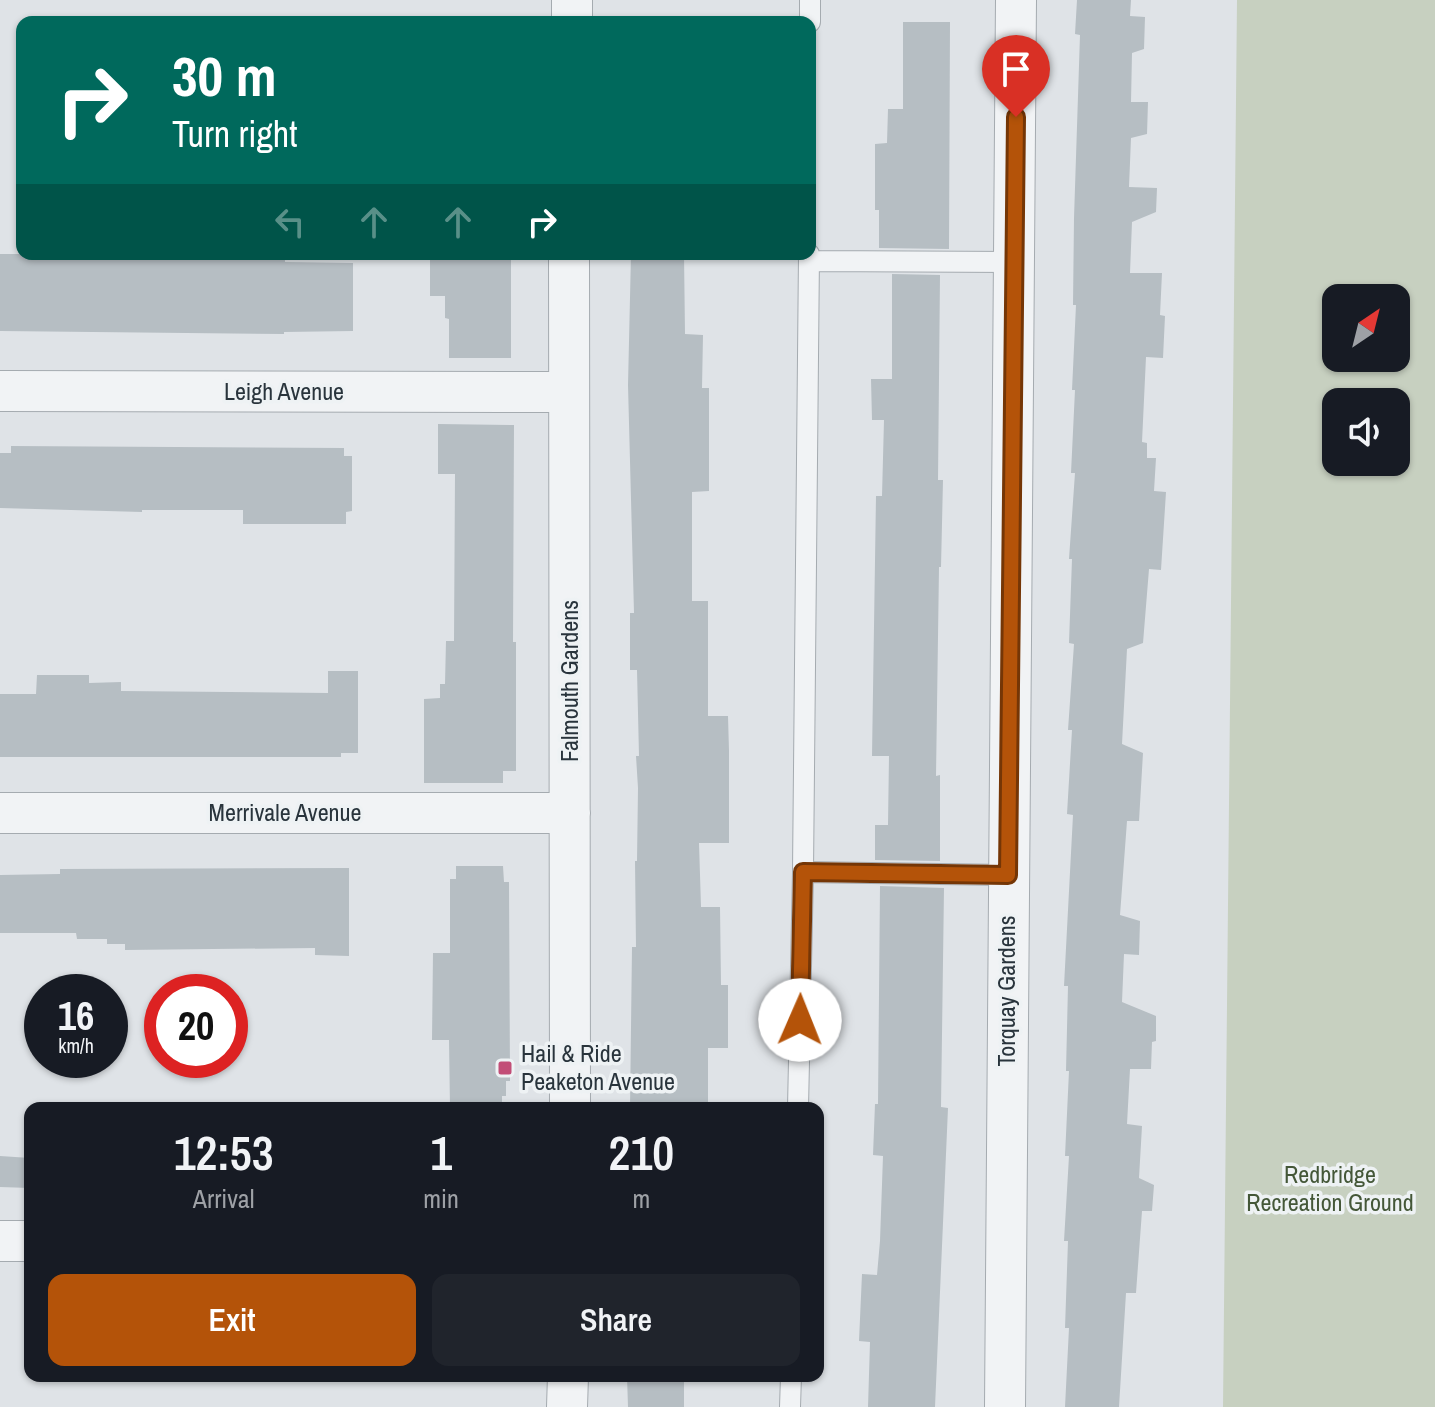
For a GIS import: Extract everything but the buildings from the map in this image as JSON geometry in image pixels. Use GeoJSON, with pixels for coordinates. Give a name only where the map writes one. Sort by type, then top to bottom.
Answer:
{"type":"FeatureCollection","features":[{"type":"Feature","properties":{"kind":"street","name":"Torquay Gardens"},"geometry":{"type":"LineString","coordinates":[[1005,1407],[1016,0]]}},
{"type":"Feature","properties":{"kind":"street","name":"Falmouth Gardens"},"geometry":{"type":"LineString","coordinates":[[569,260],[570,1102]]}},
{"type":"Feature","properties":{"kind":"street","name":"Leigh Avenue"},"geometry":{"type":"LineString","coordinates":[[0,391],[568,392]]}},
{"type":"Feature","properties":{"kind":"street","name":"Merrivale Avenue"},"geometry":{"type":"LineString","coordinates":[[0,813],[570,813]]}},
{"type":"Feature","properties":{"kind":"street"},"geometry":{"type":"LineString","coordinates":[[0,1241],[24,1241]]}},
{"type":"Feature","properties":{"kind":"street"},"geometry":{"type":"LineString","coordinates":[[567,1407],[568,1382]]}},
{"type":"Feature","properties":{"kind":"lane"},"geometry":{"type":"LineString","coordinates":[[816,257],[1015,262]]}},
{"type":"Feature","properties":{"kind":"lane"},"geometry":{"type":"LineString","coordinates":[[798,1102],[809,260]]}},
{"type":"Feature","properties":{"kind":"lane"},"geometry":{"type":"LineString","coordinates":[[803,872],[1008,875]]}},
{"type":"Feature","properties":{"kind":"lane"},"geometry":{"type":"LineString","coordinates":[[790,1407],[791,1382]]}},
{"type":"Feature","properties":{"kind":"green space","name":"Redbridge Recreation Ground"},"geometry":{"type":"Polygon","coordinates":[[[1237,0],[1435,0],[1435,1407],[1223,1407],[1237,0]]]}},
{"type":"Feature","properties":{"kind":"place","name":"Hail & Ride Peaketon Avenue"},"geometry":{"type":"Point","coordinates":[505,1068]}},
{"type":"Feature","properties":{"kind":"route"},"geometry":{"type":"LineString","coordinates":[[800,1020],[803,872],[1008,875],[1016,117]]}}]}
